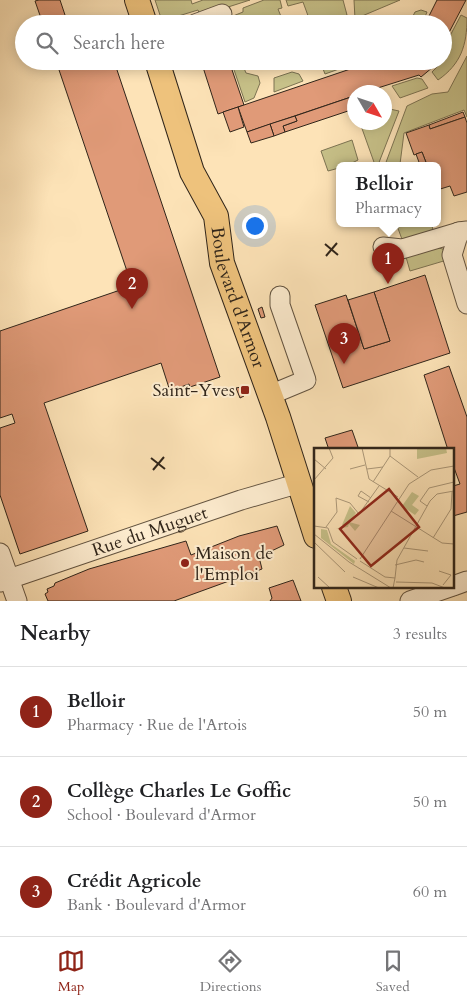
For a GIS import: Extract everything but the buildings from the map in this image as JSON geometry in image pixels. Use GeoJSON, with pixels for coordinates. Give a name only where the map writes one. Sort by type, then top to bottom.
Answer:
{"type":"FeatureCollection","features":[{"type":"Feature","properties":{"kind":"main road"},"geometry":{"type":"LineString","coordinates":[[137,0],[142,15]]}},
{"type":"Feature","properties":{"kind":"main road","name":"Boulevard d'Armor"},"geometry":{"type":"LineString","coordinates":[[160,70],[192,172],[216,216],[222,263],[270,395],[314,529]]}},
{"type":"Feature","properties":{"kind":"main road"},"geometry":{"type":"LineString","coordinates":[[334,588],[339,601]]}},
{"type":"Feature","properties":{"kind":"street"},"geometry":{"type":"LineString","coordinates":[[382,247],[402,249],[463,231]]}},
{"type":"Feature","properties":{"kind":"street"},"geometry":{"type":"LineString","coordinates":[[463,231],[452,255],[467,304]]}},
{"type":"Feature","properties":{"kind":"street"},"geometry":{"type":"LineString","coordinates":[[270,395],[306,380],[280,305],[280,296]]}},
{"type":"Feature","properties":{"kind":"street","name":"Rue du Muguet"},"geometry":{"type":"LineString","coordinates":[[5,580],[241,500],[300,483]]}},
{"type":"Feature","properties":{"kind":"street"},"geometry":{"type":"LineString","coordinates":[[0,552],[5,580],[17,601]]}},
{"type":"Feature","properties":{"kind":"street"},"geometry":{"type":"LineString","coordinates":[[454,586],[467,581]]}},
{"type":"Feature","properties":{"kind":"street"},"geometry":{"type":"LineString","coordinates":[[410,601],[447,588]]}},
{"type":"Feature","properties":{"kind":"shaded area"},"geometry":{"type":"Polygon","coordinates":[[[155,0],[191,0],[192,4],[203,0],[250,0],[203,15],[200,15],[198,10],[182,15],[160,15],[155,0]]]}},
{"type":"Feature","properties":{"kind":"shaded area"},"geometry":{"type":"Polygon","coordinates":[[[264,0],[280,0],[282,8],[278,9],[280,15],[236,15],[243,12],[243,8],[264,0]]]}},
{"type":"Feature","properties":{"kind":"shaded area"},"geometry":{"type":"Polygon","coordinates":[[[286,0],[343,0],[347,15],[308,15],[303,2],[288,6],[286,0]]]}},
{"type":"Feature","properties":{"kind":"shaded area"},"geometry":{"type":"Polygon","coordinates":[[[354,0],[400,0],[364,15],[355,15],[354,0]]]}},
{"type":"Feature","properties":{"kind":"shaded area"},"geometry":{"type":"Polygon","coordinates":[[[421,10],[427,12],[426,15],[414,15],[415,12],[421,10]]]}},
{"type":"Feature","properties":{"kind":"shaded area"},"geometry":{"type":"Polygon","coordinates":[[[461,15],[467,18],[464,45],[452,67],[452,32],[461,15]]]}},
{"type":"Feature","properties":{"kind":"shaded area"},"geometry":{"type":"Polygon","coordinates":[[[467,56],[467,117],[464,110],[404,133],[400,162],[386,162],[407,106],[432,94],[448,92],[467,56]]]}},
{"type":"Feature","properties":{"kind":"shaded area"},"geometry":{"type":"Polygon","coordinates":[[[234,70],[245,70],[246,73],[258,76],[260,83],[254,98],[245,102],[234,70]]]}},
{"type":"Feature","properties":{"kind":"shaded area"},"geometry":{"type":"Polygon","coordinates":[[[323,70],[336,70],[325,74],[323,70]]]}},
{"type":"Feature","properties":{"kind":"shaded area"},"geometry":{"type":"Polygon","coordinates":[[[434,70],[449,70],[438,80],[432,72],[434,70]]]}},
{"type":"Feature","properties":{"kind":"shaded area"},"geometry":{"type":"Polygon","coordinates":[[[292,72],[299,74],[303,81],[274,92],[274,78],[292,72]]]}},
{"type":"Feature","properties":{"kind":"shaded area"},"geometry":{"type":"Polygon","coordinates":[[[417,78],[422,79],[428,88],[400,98],[392,86],[417,78]]]}},
{"type":"Feature","properties":{"kind":"shaded area"},"geometry":{"type":"Polygon","coordinates":[[[392,110],[399,111],[392,129],[392,110]]]}},
{"type":"Feature","properties":{"kind":"shaded area"},"geometry":{"type":"Polygon","coordinates":[[[362,130],[392,130],[379,162],[374,162],[362,130]]]}},
{"type":"Feature","properties":{"kind":"shaded area"},"geometry":{"type":"Polygon","coordinates":[[[352,140],[358,160],[354,162],[336,162],[336,169],[328,171],[321,151],[352,140]]]}},
{"type":"Feature","properties":{"kind":"shaded area"},"geometry":{"type":"Polygon","coordinates":[[[397,227],[432,227],[434,233],[403,242],[397,227]]]}},
{"type":"Feature","properties":{"kind":"shaded area"},"geometry":{"type":"Polygon","coordinates":[[[433,247],[443,249],[447,260],[410,271],[406,257],[433,247]]]}},
{"type":"Feature","properties":{"kind":"place","name":"Belloir"},"geometry":{"type":"Point","coordinates":[388,284]}},
{"type":"Feature","properties":{"kind":"place","name":"Collège Charles Le Goffic"},"geometry":{"type":"Point","coordinates":[132,309]}},
{"type":"Feature","properties":{"kind":"place","name":"Crédit Agricole"},"geometry":{"type":"Point","coordinates":[344,364]}},
{"type":"Feature","properties":{"kind":"place","name":"Saint-Yves"},"geometry":{"type":"Point","coordinates":[245,390]}},
{"type":"Feature","properties":{"kind":"place","name":"Maison de l'Emploi"},"geometry":{"type":"Point","coordinates":[185,563]}}]}
